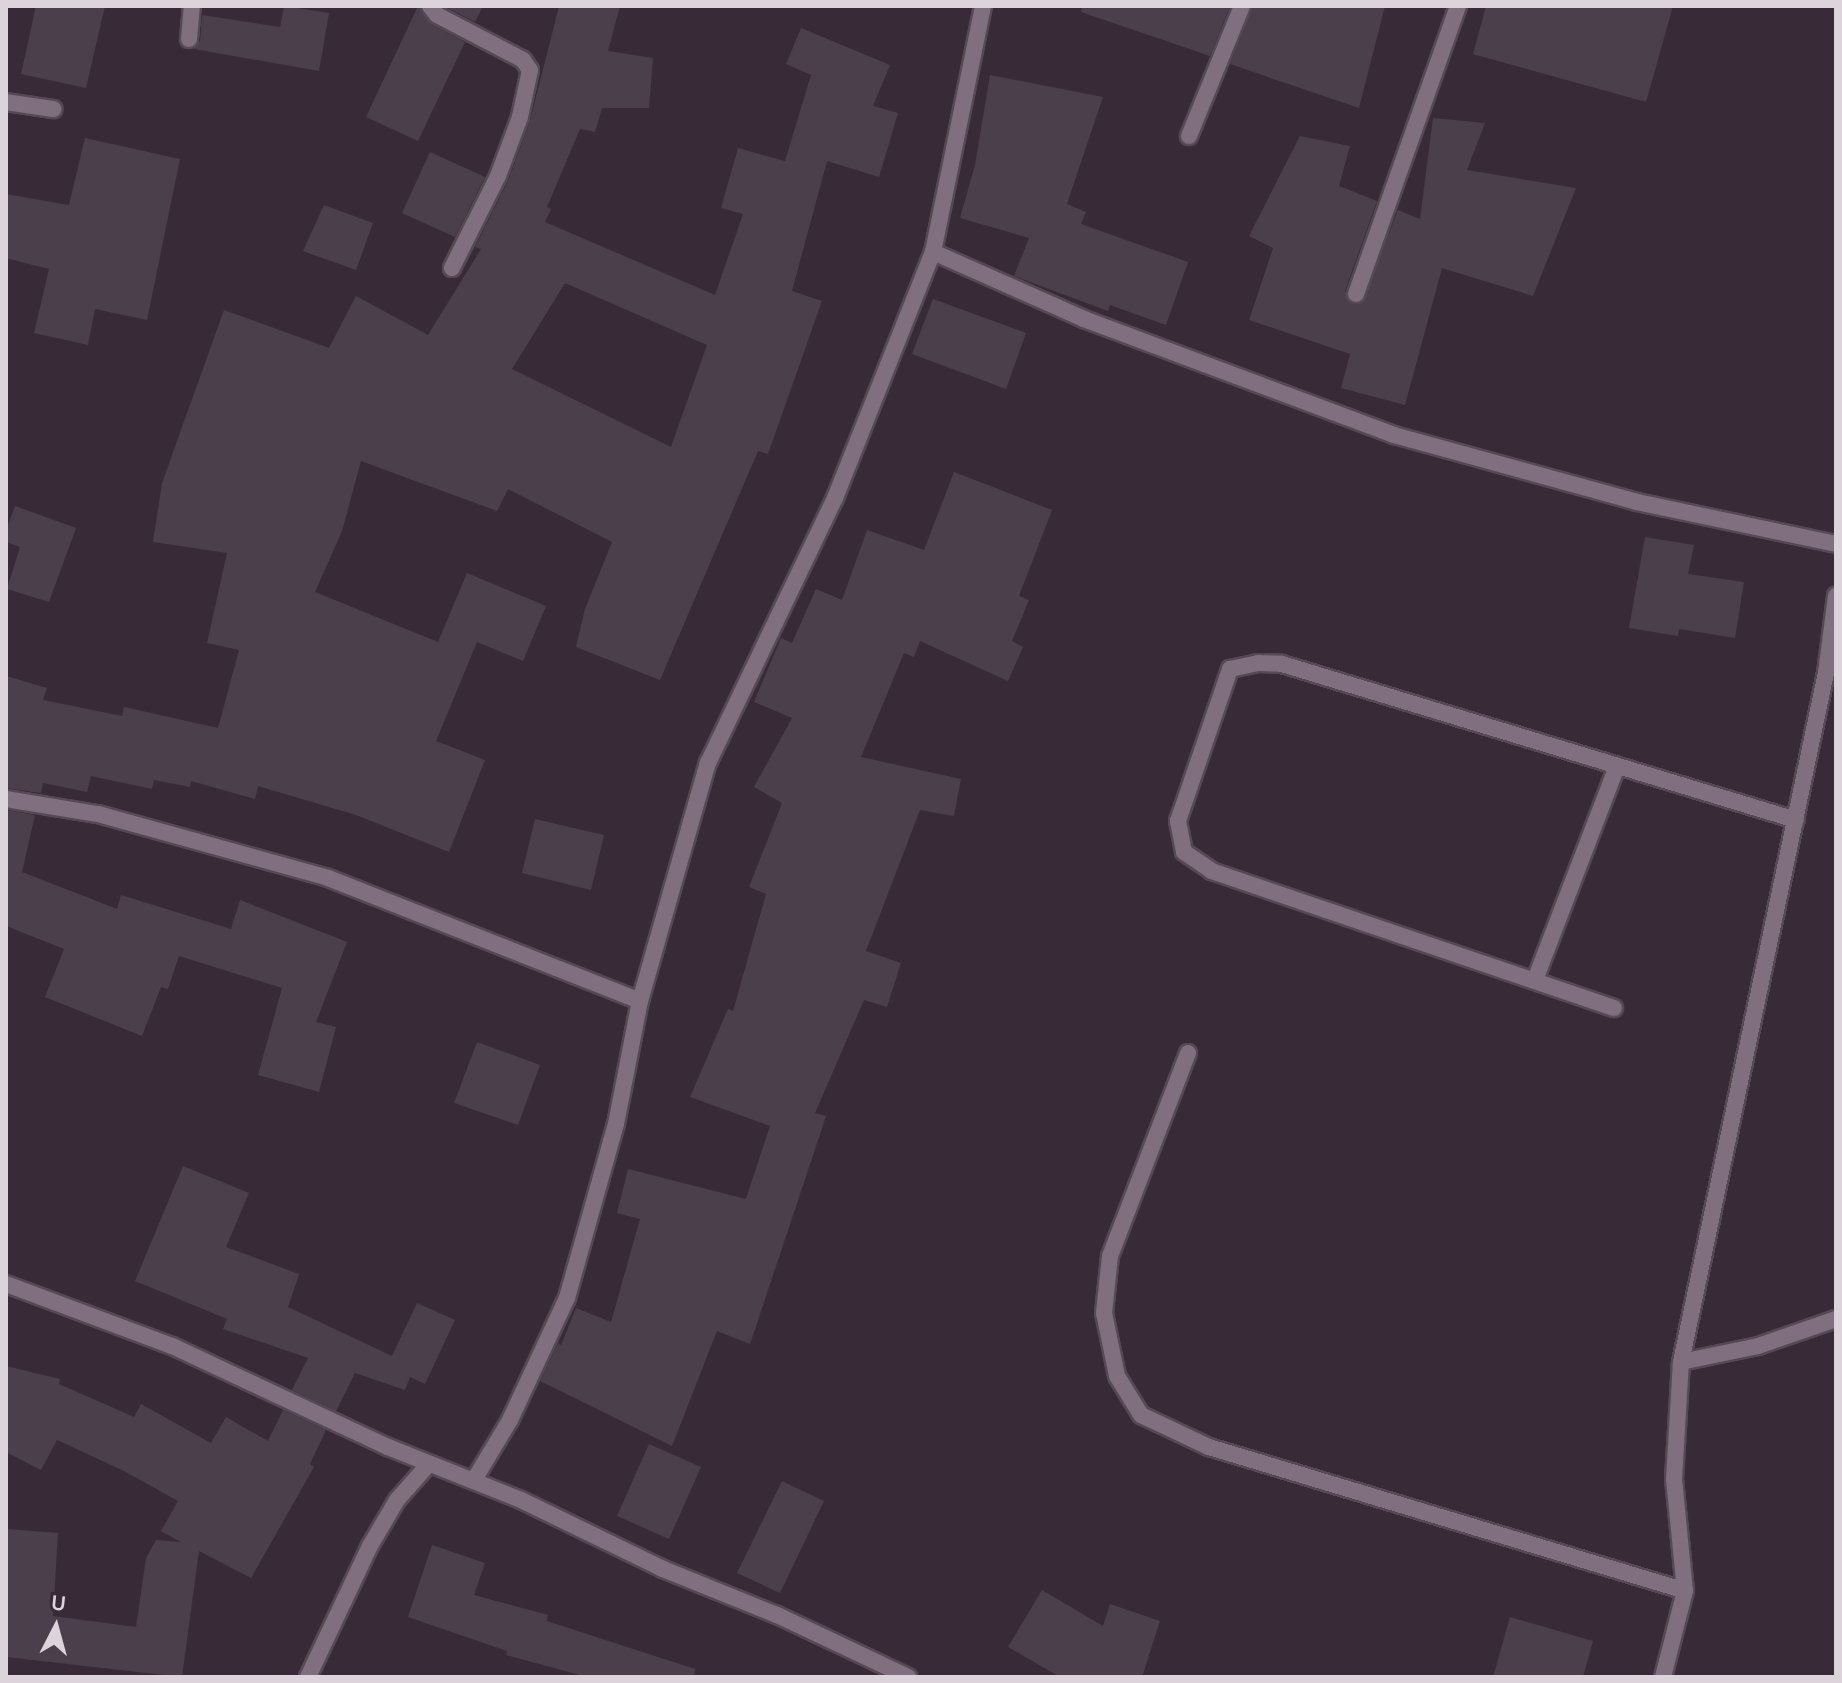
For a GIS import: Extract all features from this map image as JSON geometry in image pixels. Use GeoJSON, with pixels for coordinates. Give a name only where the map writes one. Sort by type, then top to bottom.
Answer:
{"type":"FeatureCollection","features":[{"type":"Feature","properties":{"kind":"street"},"geometry":{"type":"LineString","coordinates":[[189,39],[192,6]]}},
{"type":"Feature","properties":{"kind":"street"},"geometry":{"type":"LineString","coordinates":[[430,6],[437,15],[523,60],[530,70],[520,117],[498,176],[452,268]]}},
{"type":"Feature","properties":{"kind":"street"},"geometry":{"type":"LineString","coordinates":[[474,1480],[510,1420],[567,1298],[616,1124],[640,1001],[708,763],[835,498],[933,252],[983,6]]}},
{"type":"Feature","properties":{"kind":"street"},"geometry":{"type":"LineString","coordinates":[[1189,136],[1242,6]]}},
{"type":"Feature","properties":{"kind":"street"},"geometry":{"type":"LineString","coordinates":[[1356,294],[1458,6]]}},
{"type":"Feature","properties":{"kind":"street"},"geometry":{"type":"LineString","coordinates":[[6,102],[53,109]]}},
{"type":"Feature","properties":{"kind":"street"},"geometry":{"type":"LineString","coordinates":[[933,252],[1084,319],[1394,435],[1637,502],[1836,544]]}},
{"type":"Feature","properties":{"kind":"street"},"geometry":{"type":"LineString","coordinates":[[1663,1677],[1685,1591],[1674,1479],[1681,1362],[1796,820],[1831,674],[1836,596]]}},
{"type":"Feature","properties":{"kind":"street"},"geometry":{"type":"LineString","coordinates":[[1614,1008],[1212,871],[1184,852],[1178,821],[1230,669],[1258,663],[1282,664],[1796,820]]}},
{"type":"Feature","properties":{"kind":"street"},"geometry":{"type":"LineString","coordinates":[[1535,980],[1617,766]]}},
{"type":"Feature","properties":{"kind":"street"},"geometry":{"type":"LineString","coordinates":[[6,799],[98,814],[328,878],[640,1001]]}},
{"type":"Feature","properties":{"kind":"street"},"geometry":{"type":"LineString","coordinates":[[1188,1053],[1110,1256],[1104,1313],[1117,1376],[1141,1415],[1209,1447],[1685,1591]]}},
{"type":"Feature","properties":{"kind":"street"},"geometry":{"type":"LineString","coordinates":[[6,1284],[172,1346],[428,1465],[474,1480],[663,1569],[777,1615],[908,1677]]}},
{"type":"Feature","properties":{"kind":"street"},"geometry":{"type":"LineString","coordinates":[[1681,1362],[1758,1346],[1836,1319]]}},
{"type":"Feature","properties":{"kind":"street"},"geometry":{"type":"LineString","coordinates":[[308,1677],[370,1546],[397,1500],[428,1465]]}},
{"type":"Feature","properties":{"kind":"building"},"geometry":{"type":"Polygon","coordinates":[[[36,6],[105,6],[86,88],[21,74],[36,6]]]}},
{"type":"Feature","properties":{"kind":"building"},"geometry":{"type":"Polygon","coordinates":[[[284,6],[329,13],[319,71],[194,49],[200,41],[202,15],[280,27],[284,6]]]}},
{"type":"Feature","properties":{"kind":"building"},"geometry":{"type":"Polygon","coordinates":[[[418,6],[431,24],[465,42],[418,141],[366,117],[418,6]]]}},
{"type":"Feature","properties":{"kind":"building"},"geometry":{"type":"Polygon","coordinates":[[[444,6],[483,6],[475,22],[444,6]]]}},
{"type":"Feature","properties":{"kind":"building"},"geometry":{"type":"Polygon","coordinates":[[[559,6],[620,6],[608,51],[653,58],[649,108],[602,108],[595,132],[580,129],[547,207],[551,209],[545,222],[715,295],[743,214],[721,208],[738,148],[785,161],[811,75],[786,64],[801,28],[890,65],[873,106],[898,113],[879,177],[827,161],[792,291],[822,301],[768,454],[758,451],[660,680],[576,647],[585,609],[612,542],[508,489],[497,511],[361,461],[342,531],[315,592],[438,642],[467,573],[546,606],[523,661],[477,642],[436,741],[485,760],[449,852],[356,815],[258,786],[255,799],[191,781],[190,787],[154,780],[152,789],[91,776],[87,792],[43,783],[41,793],[6,788],[6,676],[47,688],[43,700],[122,716],[124,707],[218,728],[239,650],[207,643],[227,553],[153,542],[162,483],[224,310],[329,348],[356,296],[428,335],[481,249],[475,247],[508,181],[530,121],[559,6]],[[565,283],[512,369],[671,447],[707,345],[565,283]]]}},
{"type":"Feature","properties":{"kind":"building"},"geometry":{"type":"Polygon","coordinates":[[[1082,6],[1230,6],[1210,56],[1081,12],[1082,6]]]}},
{"type":"Feature","properties":{"kind":"building"},"geometry":{"type":"Polygon","coordinates":[[[1253,6],[1385,6],[1359,108],[1230,64],[1253,6]]]}},
{"type":"Feature","properties":{"kind":"building"},"geometry":{"type":"Polygon","coordinates":[[[1486,6],[1673,6],[1646,102],[1473,54],[1486,6]]]}},
{"type":"Feature","properties":{"kind":"building"},"geometry":{"type":"Polygon","coordinates":[[[990,75],[1103,97],[1067,204],[1086,212],[1081,224],[1188,262],[1166,325],[1110,305],[1108,311],[1014,276],[1029,238],[960,218],[975,165],[990,75]]]}},
{"type":"Feature","properties":{"kind":"building"},"geometry":{"type":"Polygon","coordinates":[[[1433,118],[1485,123],[1467,170],[1576,188],[1533,296],[1442,268],[1405,405],[1341,388],[1350,354],[1249,320],[1273,248],[1249,236],[1300,136],[1350,146],[1339,186],[1377,201],[1345,291],[1352,304],[1362,303],[1398,210],[1420,219],[1433,118]]]}},
{"type":"Feature","properties":{"kind":"building"},"geometry":{"type":"Polygon","coordinates":[[[85,138],[180,159],[147,320],[95,309],[88,345],[34,333],[49,269],[6,258],[6,194],[69,205],[85,138]]]}},
{"type":"Feature","properties":{"kind":"building"},"geometry":{"type":"Polygon","coordinates":[[[430,152],[485,177],[455,237],[402,213],[430,152]]]}},
{"type":"Feature","properties":{"kind":"building"},"geometry":{"type":"Polygon","coordinates":[[[324,205],[373,223],[356,270],[303,251],[324,205]]]}},
{"type":"Feature","properties":{"kind":"building"},"geometry":{"type":"Polygon","coordinates":[[[933,299],[1026,333],[1006,389],[912,354],[933,299]]]}},
{"type":"Feature","properties":{"kind":"building"},"geometry":{"type":"Polygon","coordinates":[[[954,472],[1052,510],[1019,596],[1029,600],[1012,641],[1023,647],[1008,681],[920,641],[914,657],[904,653],[861,757],[961,779],[954,816],[920,810],[866,951],[901,963],[887,1007],[864,1000],[815,1113],[826,1116],[750,1344],[717,1331],[672,1446],[540,1381],[558,1343],[561,1345],[576,1308],[611,1322],[640,1219],[617,1213],[628,1169],[746,1199],[770,1126],[690,1097],[728,1009],[733,1011],[766,894],[749,887],[782,803],[754,787],[792,718],[754,702],[781,638],[792,643],[816,589],[842,600],[867,530],[924,550],[954,472]]]}},
{"type":"Feature","properties":{"kind":"building"},"geometry":{"type":"Polygon","coordinates":[[[15,506],[76,528],[49,602],[7,589],[20,547],[6,542],[6,531],[15,506]]]}},
{"type":"Feature","properties":{"kind":"building"},"geometry":{"type":"Polygon","coordinates":[[[1645,537],[1694,545],[1688,574],[1744,582],[1735,638],[1679,629],[1678,636],[1629,628],[1645,537]]]}},
{"type":"Feature","properties":{"kind":"building"},"geometry":{"type":"Polygon","coordinates":[[[6,810],[35,815],[22,872],[117,909],[121,895],[231,929],[240,900],[347,942],[316,1022],[336,1027],[319,1092],[258,1075],[282,988],[179,956],[168,989],[161,987],[142,1036],[45,997],[64,949],[6,926],[6,810]]]}},
{"type":"Feature","properties":{"kind":"building"},"geometry":{"type":"Polygon","coordinates":[[[535,819],[604,835],[591,890],[522,873],[535,819]]]}},
{"type":"Feature","properties":{"kind":"building"},"geometry":{"type":"Polygon","coordinates":[[[477,1042],[540,1065],[518,1125],[454,1103],[477,1042]]]}},
{"type":"Feature","properties":{"kind":"building"},"geometry":{"type":"Polygon","coordinates":[[[183,1166],[249,1193],[226,1247],[299,1274],[288,1307],[392,1356],[417,1303],[455,1320],[425,1384],[410,1377],[405,1390],[355,1373],[336,1411],[292,1390],[308,1358],[223,1329],[227,1319],[135,1281],[183,1166]]]}},
{"type":"Feature","properties":{"kind":"building"},"geometry":{"type":"Polygon","coordinates":[[[6,1366],[60,1379],[59,1384],[134,1417],[141,1404],[211,1443],[226,1417],[268,1441],[283,1410],[326,1430],[310,1464],[314,1467],[251,1578],[199,1551],[182,1677],[6,1657],[7,1529],[58,1533],[53,1616],[136,1627],[146,1558],[156,1540],[181,1542],[161,1531],[178,1501],[124,1471],[57,1440],[41,1470],[6,1452],[6,1366]]]}},
{"type":"Feature","properties":{"kind":"building"},"geometry":{"type":"Polygon","coordinates":[[[649,1444],[701,1467],[669,1539],[617,1516],[649,1444]]]}},
{"type":"Feature","properties":{"kind":"building"},"geometry":{"type":"Polygon","coordinates":[[[782,1481],[824,1501],[780,1593],[737,1573],[782,1481]]]}},
{"type":"Feature","properties":{"kind":"building"},"geometry":{"type":"Polygon","coordinates":[[[432,1545],[485,1563],[474,1595],[548,1615],[547,1621],[695,1669],[694,1677],[587,1677],[506,1655],[507,1651],[408,1617],[432,1545]]]}},
{"type":"Feature","properties":{"kind":"building"},"geometry":{"type":"Polygon","coordinates":[[[1042,1590],[1103,1626],[1110,1604],[1160,1621],[1142,1677],[1060,1677],[1008,1647],[1042,1590]]]}},
{"type":"Feature","properties":{"kind":"building"},"geometry":{"type":"Polygon","coordinates":[[[1510,1617],[1593,1641],[1583,1677],[1493,1677],[1510,1617]]]}}]}
